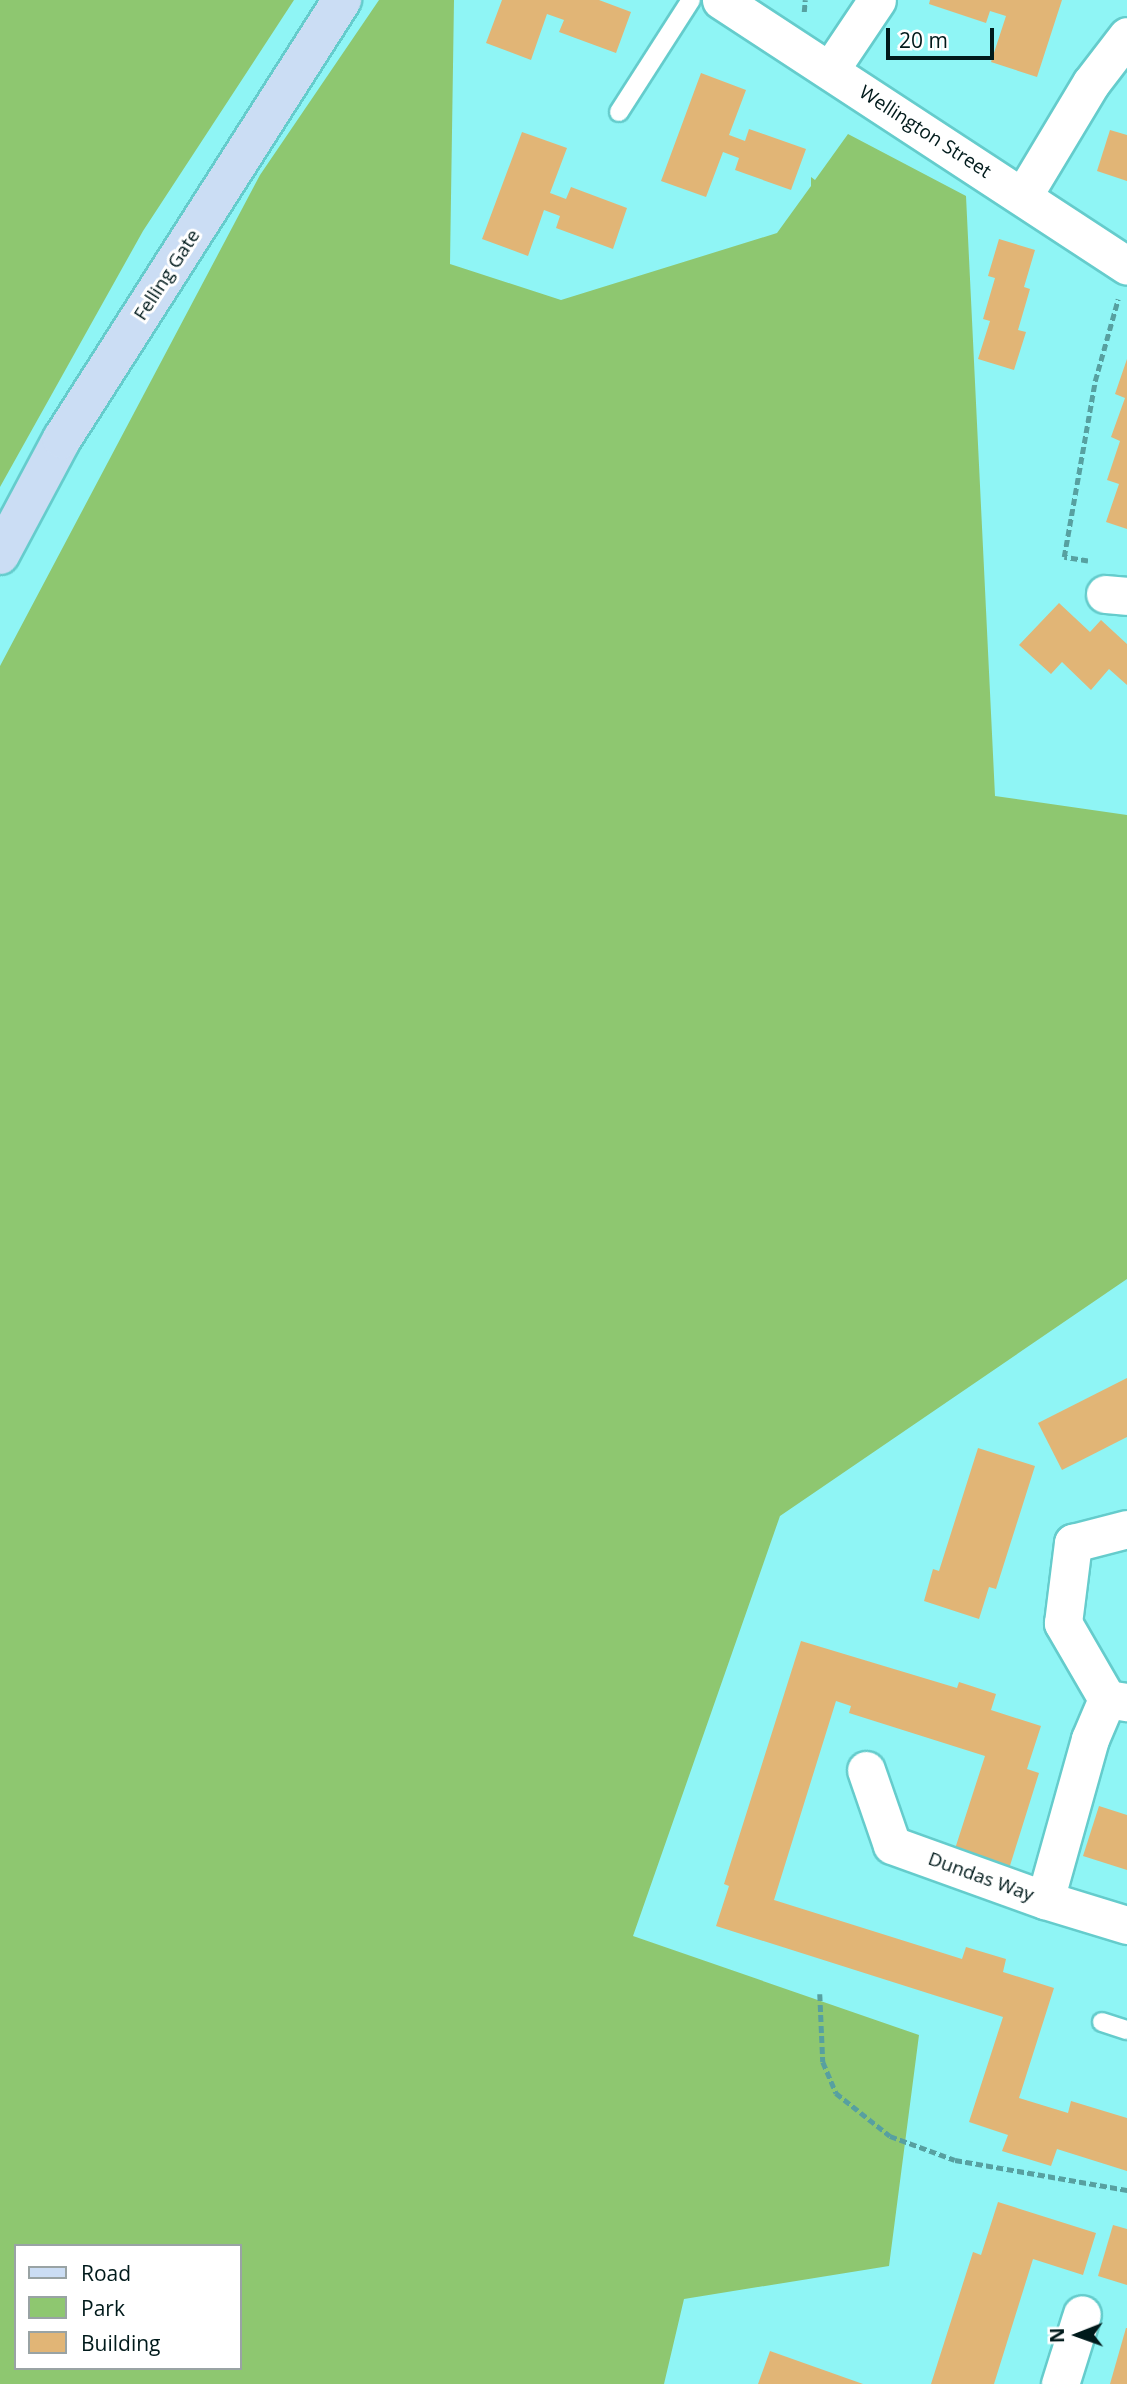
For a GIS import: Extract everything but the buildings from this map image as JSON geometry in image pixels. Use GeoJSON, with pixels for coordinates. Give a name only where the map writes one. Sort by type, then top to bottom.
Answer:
{"type":"FeatureCollection","features":[{"type":"Feature","properties":{"kind":"street","name":"Felling Gate"},"geometry":{"type":"LineString","coordinates":[[0,555],[62,439],[342,0]]}},
{"type":"Feature","properties":{"kind":"street","name":"Wellington Street"},"geometry":{"type":"LineString","coordinates":[[721,0],[1023,196],[1123,280]]}},
{"type":"Feature","properties":{"kind":"street"},"geometry":{"type":"LineString","coordinates":[[830,70],[877,0]]}},
{"type":"Feature","properties":{"kind":"street"},"geometry":{"type":"LineString","coordinates":[[1023,196],[1091,83],[1127,36]]}},
{"type":"Feature","properties":{"kind":"street"},"geometry":{"type":"LineString","coordinates":[[1117,1700],[1063,1623],[1073,1543],[1127,1529]]}},
{"type":"Feature","properties":{"kind":"street","name":"Dundas Way"},"geometry":{"type":"LineString","coordinates":[[866,1770],[892,1845],[1045,1900],[1090,1739],[1117,1700]]}},
{"type":"Feature","properties":{"kind":"street"},"geometry":{"type":"LineString","coordinates":[[1045,1900],[1127,1925]]}},
{"type":"Feature","properties":{"kind":"street"},"geometry":{"type":"LineString","coordinates":[[1060,2384],[1082,2314]]}},
{"type":"Feature","properties":{"kind":"lane"},"geometry":{"type":"LineString","coordinates":[[619,112],[691,0]]}},
{"type":"Feature","properties":{"kind":"lane"},"geometry":{"type":"LineString","coordinates":[[1102,2022],[1127,2030]]}},
{"type":"Feature","properties":{"kind":"path"},"geometry":{"type":"LineString","coordinates":[[1111,584],[1064,556],[1095,381],[1123,280]]}},
{"type":"Feature","properties":{"kind":"path"},"geometry":{"type":"LineString","coordinates":[[820,1994],[823,2062],[836,2093],[860,2116],[890,2136],[954,2160],[1127,2190]]}},
{"type":"Feature","properties":{"kind":"green space"},"geometry":{"type":"Polygon","coordinates":[[[0,0],[294,0],[143,231],[0,487],[0,0]]]}},
{"type":"Feature","properties":{"kind":"green space"},"geometry":{"type":"Polygon","coordinates":[[[379,0],[454,0],[450,264],[561,300],[777,233],[811,186],[811,177],[815,180],[848,134],[966,196],[995,796],[1127,815],[1127,1279],[780,1516],[633,1936],[919,2035],[889,2266],[684,2299],[664,2384],[0,2384],[0,666],[260,175],[379,0]]]}}]}
